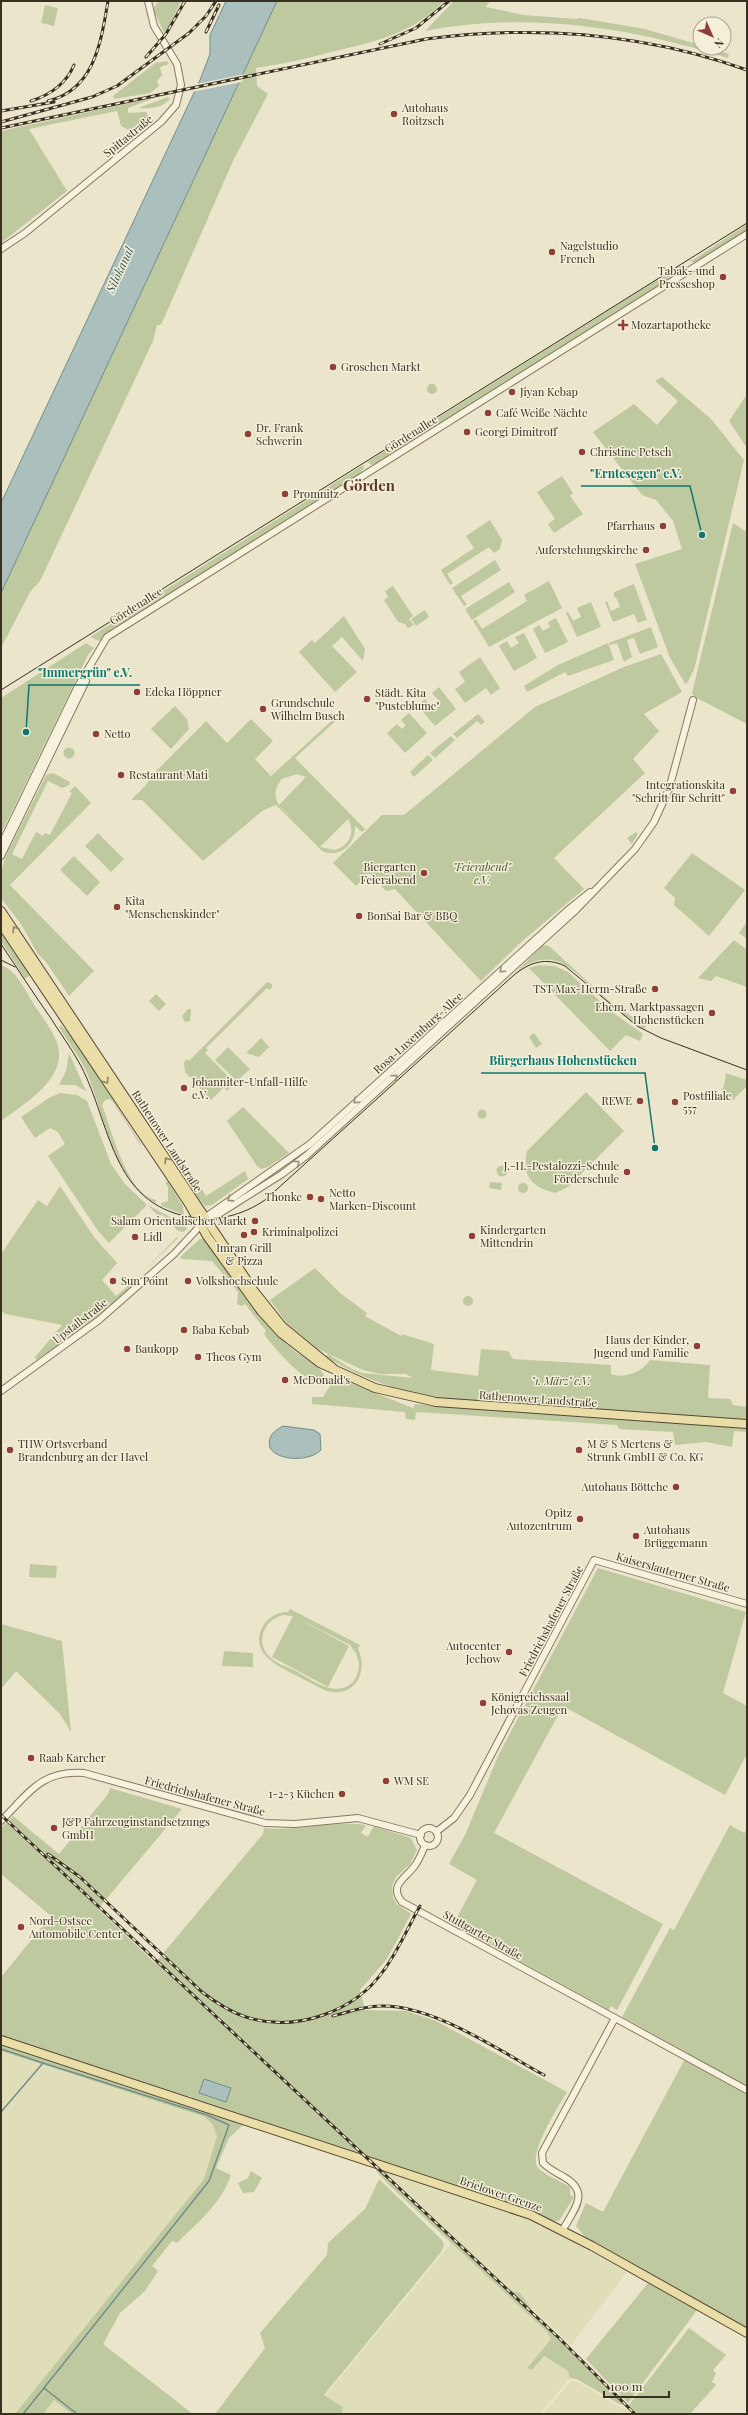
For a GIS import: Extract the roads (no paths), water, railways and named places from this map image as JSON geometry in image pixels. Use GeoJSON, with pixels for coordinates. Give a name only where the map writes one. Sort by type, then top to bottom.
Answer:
{"type":"FeatureCollection","features":[{"type":"Feature","properties":{"kind":"main road","name":"Rathenower Landstraße"},"geometry":{"type":"LineString","coordinates":[[1,911],[204,1221],[261,1311],[281,1333],[314,1360],[375,1388],[436,1402],[747,1424]]}},
{"type":"Feature","properties":{"kind":"main road","name":"Rathenower Landstraße"},"geometry":{"type":"LineString","coordinates":[[1,924],[189,1204],[204,1221]]}},
{"type":"Feature","properties":{"kind":"main road","name":"Brielower Grenze"},"geometry":{"type":"LineString","coordinates":[[1,2040],[516,2210],[562,2231],[747,2333]]}},
{"type":"Feature","properties":{"kind":"street","name":"Spittastraße"},"geometry":{"type":"LineString","coordinates":[[1,249],[25,233],[161,122],[176,105],[180,92],[177,64],[154,26],[148,1]]}},
{"type":"Feature","properties":{"kind":"street","name":"Gördenallee"},"geometry":{"type":"LineString","coordinates":[[1,856],[89,674],[94,658],[107,637],[114,631],[747,234]]}},
{"type":"Feature","properties":{"kind":"street","name":"Rosa-Luxemburg-Allee"},"geometry":{"type":"LineString","coordinates":[[204,1221],[263,1186],[306,1156],[375,1095],[586,894],[595,890],[635,849],[654,822],[676,770],[693,700]]}},
{"type":"Feature","properties":{"kind":"street","name":"Gördenallee"},"geometry":{"type":"LineString","coordinates":[[1,845],[45,763]]}},
{"type":"Feature","properties":{"kind":"street","name":"Rosa-Luxemburg-Allee"},"geometry":{"type":"LineString","coordinates":[[204,1221],[310,1144],[370,1089],[481,993]]}},
{"type":"Feature","properties":{"kind":"street","name":"Rosa-Luxemburg-Allee"},"geometry":{"type":"LineString","coordinates":[[370,1089],[375,1095]]}},
{"type":"Feature","properties":{"kind":"street"},"geometry":{"type":"LineString","coordinates":[[259,1180],[263,1186]]}},
{"type":"Feature","properties":{"kind":"street","name":"Upstallstraße"},"geometry":{"type":"LineString","coordinates":[[1,1391],[99,1320],[174,1254],[204,1221]]}},
{"type":"Feature","properties":{"kind":"street","name":"Kaiserslauterner Straße"},"geometry":{"type":"LineString","coordinates":[[594,1560],[747,1604]]}},
{"type":"Feature","properties":{"kind":"street","name":"Friedrichshafener Straße"},"geometry":{"type":"LineString","coordinates":[[436,1832],[454,1818],[470,1795],[594,1560]]}},
{"type":"Feature","properties":{"kind":"street","name":"Friedrichshafener Straße"},"geometry":{"type":"LineString","coordinates":[[1,1821],[38,1784],[54,1775],[69,1772],[84,1773],[265,1823],[296,1824],[354,1818],[421,1835],[428,1828],[436,1832],[438,1837],[436,1843],[431,1846],[426,1845]]}},
{"type":"Feature","properties":{"kind":"street"},"geometry":{"type":"LineString","coordinates":[[421,1835],[421,1841],[426,1845]]}},
{"type":"Feature","properties":{"kind":"street","name":"Stuttgarter Straße"},"geometry":{"type":"LineString","coordinates":[[426,1845],[415,1866],[398,1883],[397,1892],[402,1902],[747,2090]]}},
{"type":"Feature","properties":{"kind":"street"},"geometry":{"type":"LineString","coordinates":[[562,2231],[579,2198],[580,2191],[575,2183],[547,2167],[541,2159],[542,2153],[615,2018]]}},
{"type":"Feature","properties":{"kind":"water","name":"Silokanal"},"geometry":{"type":"Polygon","coordinates":[[[226,1],[277,1],[1,593],[1,503],[200,80],[210,54],[210,35],[226,1]]]}},
{"type":"Feature","properties":{"kind":"water"},"geometry":{"type":"Polygon","coordinates":[[[283,1426],[314,1430],[320,1434],[321,1450],[316,1454],[303,1458],[287,1458],[274,1453],[269,1444],[270,1437],[274,1432],[283,1426]]]}},
{"type":"Feature","properties":{"kind":"water"},"geometry":{"type":"Polygon","coordinates":[[[204,2079],[231,2088],[226,2102],[199,2093],[204,2079]]]}},
{"type":"Feature","properties":{"kind":"waterway"},"geometry":{"type":"LineString","coordinates":[[1,2049],[43,2063]]}},
{"type":"Feature","properties":{"kind":"waterway"},"geometry":{"type":"LineString","coordinates":[[1,2112],[43,2063],[207,2115],[229,2125],[209,2181],[44,2388]]}},
{"type":"Feature","properties":{"kind":"waterway"},"geometry":{"type":"LineString","coordinates":[[23,2414],[44,2388],[77,2414]]}},
{"type":"Feature","properties":{"kind":"tram line"},"geometry":{"type":"LineString","coordinates":[[1,690],[747,223]]}},
{"type":"Feature","properties":{"kind":"tram line"},"geometry":{"type":"LineString","coordinates":[[1,944],[74,1053],[91,1089],[117,1158],[129,1178],[144,1196],[164,1209],[190,1217],[210,1219],[229,1216],[248,1210],[265,1200],[514,975],[526,967],[538,962],[545,961],[558,963],[565,966],[637,1026],[661,1038],[747,1070]]}},
{"type":"Feature","properties":{"kind":"tram line"},"geometry":{"type":"LineString","coordinates":[[1,960],[15,967]]}},
{"type":"Feature","properties":{"kind":"railway"},"geometry":{"type":"LineString","coordinates":[[48,101],[64,95],[76,86],[86,75],[93,62],[98,47],[108,1]]}},
{"type":"Feature","properties":{"kind":"railway"},"geometry":{"type":"LineString","coordinates":[[146,57],[166,34],[185,1]]}},
{"type":"Feature","properties":{"kind":"railway"},"geometry":{"type":"LineString","coordinates":[[1,122],[92,97],[117,86],[189,33],[206,16],[216,1]]}},
{"type":"Feature","properties":{"kind":"railway"},"geometry":{"type":"LineString","coordinates":[[380,44],[416,28],[449,1]]}},
{"type":"Feature","properties":{"kind":"railway"},"geometry":{"type":"LineString","coordinates":[[206,32],[219,5]]}},
{"type":"Feature","properties":{"kind":"railway"},"geometry":{"type":"LineString","coordinates":[[1,128],[426,39],[467,35],[548,33],[588,35],[629,40],[708,57],[747,70]]}},
{"type":"Feature","properties":{"kind":"railway"},"geometry":{"type":"LineString","coordinates":[[31,101],[45,96],[57,88],[67,78],[74,65]]}},
{"type":"Feature","properties":{"kind":"railway"},"geometry":{"type":"LineString","coordinates":[[1,111],[54,102]]}},
{"type":"Feature","properties":{"kind":"railway"},"geometry":{"type":"LineString","coordinates":[[1,1815],[558,2337],[635,2414]]}},
{"type":"Feature","properties":{"kind":"railway"},"geometry":{"type":"LineString","coordinates":[[48,1854],[80,1877],[202,1992],[228,2010],[246,2017],[265,2021],[284,2022],[304,2020],[341,2008],[357,1997],[372,1985],[389,1963],[420,1906]]}},
{"type":"Feature","properties":{"kind":"railway"},"geometry":{"type":"LineString","coordinates":[[333,2016],[374,2006],[400,2007],[421,2012],[464,2030],[544,2075]]}},
{"type":"Feature","properties":{"kind":"place","name":"Autohaus Roitzsch"},"geometry":{"type":"Point","coordinates":[394,114]}},
{"type":"Feature","properties":{"kind":"place","name":"Nagelstudio French"},"geometry":{"type":"Point","coordinates":[552,252]}},
{"type":"Feature","properties":{"kind":"place","name":"Tabak- und Presseshop"},"geometry":{"type":"Point","coordinates":[723,277]}},
{"type":"Feature","properties":{"kind":"place","name":"Mozartapotheke"},"geometry":{"type":"Point","coordinates":[623,325]}},
{"type":"Feature","properties":{"kind":"place","name":"Groschen Markt"},"geometry":{"type":"Point","coordinates":[333,367]}},
{"type":"Feature","properties":{"kind":"place","name":"Jiyan Kebap"},"geometry":{"type":"Point","coordinates":[512,392]}},
{"type":"Feature","properties":{"kind":"place","name":"Café Weiße Nächte"},"geometry":{"type":"Point","coordinates":[488,413]}},
{"type":"Feature","properties":{"kind":"place","name":"Georgi Dimitroff"},"geometry":{"type":"Point","coordinates":[467,432]}},
{"type":"Feature","properties":{"kind":"place","name":"Dr. Frank Schwerin"},"geometry":{"type":"Point","coordinates":[248,434]}},
{"type":"Feature","properties":{"kind":"place","name":"Christine Petsch"},"geometry":{"type":"Point","coordinates":[582,452]}},
{"type":"Feature","properties":{"kind":"place","name":"Promnitz"},"geometry":{"type":"Point","coordinates":[285,494]}},
{"type":"Feature","properties":{"kind":"place","name":"Pfarrhaus"},"geometry":{"type":"Point","coordinates":[663,526]}},
{"type":"Feature","properties":{"kind":"place","name":"\"Erntesegen\" e.V."},"geometry":{"type":"Point","coordinates":[702,535]}},
{"type":"Feature","properties":{"kind":"place","name":"Auferstehungskirche"},"geometry":{"type":"Point","coordinates":[646,550]}},
{"type":"Feature","properties":{"kind":"place","name":"Edeka Höppner"},"geometry":{"type":"Point","coordinates":[137,692]}},
{"type":"Feature","properties":{"kind":"place","name":"Städt. Kita \"Pusteblume\""},"geometry":{"type":"Point","coordinates":[367,699]}},
{"type":"Feature","properties":{"kind":"place","name":"Grundschule Wilhelm Busch"},"geometry":{"type":"Point","coordinates":[263,709]}},
{"type":"Feature","properties":{"kind":"place","name":"\"Immergrün\" e.V."},"geometry":{"type":"Point","coordinates":[26,732]}},
{"type":"Feature","properties":{"kind":"place","name":"Netto"},"geometry":{"type":"Point","coordinates":[96,734]}},
{"type":"Feature","properties":{"kind":"place","name":"Restaurant Mati"},"geometry":{"type":"Point","coordinates":[121,775]}},
{"type":"Feature","properties":{"kind":"place","name":"Integrationskita \"Schritt für Schritt\""},"geometry":{"type":"Point","coordinates":[733,791]}},
{"type":"Feature","properties":{"kind":"place","name":"Biergarten Feierabend"},"geometry":{"type":"Point","coordinates":[424,873]}},
{"type":"Feature","properties":{"kind":"place","name":"Kita \"Menschenskinder\""},"geometry":{"type":"Point","coordinates":[117,907]}},
{"type":"Feature","properties":{"kind":"place","name":"BonSai Bar & BBQ"},"geometry":{"type":"Point","coordinates":[359,916]}},
{"type":"Feature","properties":{"kind":"place","name":"TST Max-Herm-Straße"},"geometry":{"type":"Point","coordinates":[655,989]}},
{"type":"Feature","properties":{"kind":"place","name":"Ehem. Marktpassagen Hohenstücken"},"geometry":{"type":"Point","coordinates":[712,1013]}},
{"type":"Feature","properties":{"kind":"place","name":"Johanniter-Unfall-Hilfe e.V."},"geometry":{"type":"Point","coordinates":[184,1088]}},
{"type":"Feature","properties":{"kind":"place","name":"REWE"},"geometry":{"type":"Point","coordinates":[640,1101]}},
{"type":"Feature","properties":{"kind":"place","name":"Postfiliale 557"},"geometry":{"type":"Point","coordinates":[675,1102]}},
{"type":"Feature","properties":{"kind":"place","name":"Bürgerhaus Hohenstücken"},"geometry":{"type":"Point","coordinates":[655,1148]}},
{"type":"Feature","properties":{"kind":"place","name":"J.-H.-Pestalozzi-Schule Förderschule"},"geometry":{"type":"Point","coordinates":[627,1172]}},
{"type":"Feature","properties":{"kind":"place","name":"Thonke"},"geometry":{"type":"Point","coordinates":[310,1197]}},
{"type":"Feature","properties":{"kind":"place","name":"Netto Marken-Discount"},"geometry":{"type":"Point","coordinates":[321,1199]}},
{"type":"Feature","properties":{"kind":"place","name":"Salam Orientalischer Markt"},"geometry":{"type":"Point","coordinates":[255,1221]}},
{"type":"Feature","properties":{"kind":"place","name":"Kriminalpolizei"},"geometry":{"type":"Point","coordinates":[254,1232]}},
{"type":"Feature","properties":{"kind":"place","name":"Imran Grill & Pizza"},"geometry":{"type":"Point","coordinates":[244,1235]}},
{"type":"Feature","properties":{"kind":"place","name":"Kindergarten Mittendrin"},"geometry":{"type":"Point","coordinates":[472,1236]}},
{"type":"Feature","properties":{"kind":"place","name":"Lidl"},"geometry":{"type":"Point","coordinates":[135,1237]}},
{"type":"Feature","properties":{"kind":"place","name":"Sun Point"},"geometry":{"type":"Point","coordinates":[113,1281]}},
{"type":"Feature","properties":{"kind":"place","name":"Volkshochschule"},"geometry":{"type":"Point","coordinates":[188,1281]}},
{"type":"Feature","properties":{"kind":"place","name":"Baba Kebab"},"geometry":{"type":"Point","coordinates":[184,1330]}},
{"type":"Feature","properties":{"kind":"place","name":"Haus der Kinder, Jugend und Familie"},"geometry":{"type":"Point","coordinates":[697,1346]}},
{"type":"Feature","properties":{"kind":"place","name":"Baukopp"},"geometry":{"type":"Point","coordinates":[127,1349]}},
{"type":"Feature","properties":{"kind":"place","name":"Theos Gym"},"geometry":{"type":"Point","coordinates":[198,1357]}},
{"type":"Feature","properties":{"kind":"place","name":"McDonald's"},"geometry":{"type":"Point","coordinates":[285,1380]}},
{"type":"Feature","properties":{"kind":"place","name":"THW Ortsverband Brandenburg an der Havel"},"geometry":{"type":"Point","coordinates":[10,1450]}},
{"type":"Feature","properties":{"kind":"place","name":"M & S Mertens & Strunk GmbH & Co. KG"},"geometry":{"type":"Point","coordinates":[579,1450]}},
{"type":"Feature","properties":{"kind":"place","name":"Autohaus Böttche"},"geometry":{"type":"Point","coordinates":[676,1487]}},
{"type":"Feature","properties":{"kind":"place","name":"Opitz Autozentrum"},"geometry":{"type":"Point","coordinates":[580,1519]}},
{"type":"Feature","properties":{"kind":"place","name":"Autohaus Brüggemann"},"geometry":{"type":"Point","coordinates":[636,1536]}},
{"type":"Feature","properties":{"kind":"place","name":"Autocenter Jechow"},"geometry":{"type":"Point","coordinates":[509,1652]}},
{"type":"Feature","properties":{"kind":"place","name":"Königreichssaal Jehovas Zeugen"},"geometry":{"type":"Point","coordinates":[483,1703]}},
{"type":"Feature","properties":{"kind":"place","name":"Raab Karcher"},"geometry":{"type":"Point","coordinates":[31,1758]}},
{"type":"Feature","properties":{"kind":"place","name":"WM SE"},"geometry":{"type":"Point","coordinates":[386,1781]}},
{"type":"Feature","properties":{"kind":"place","name":"1-2-3 Küchen"},"geometry":{"type":"Point","coordinates":[342,1794]}},
{"type":"Feature","properties":{"kind":"place","name":"J&P Fahrzeuginstandsetzungs GmbH"},"geometry":{"type":"Point","coordinates":[54,1828]}},
{"type":"Feature","properties":{"kind":"place","name":"Nord-Ostsee Automobile Center"},"geometry":{"type":"Point","coordinates":[21,1927]}},
{"type":"Feature","properties":{"kind":"district","name":"Görden"},"geometry":{"type":"Point","coordinates":[369,486]}},
{"type":"Feature","properties":{"kind":"park label","name":"\"Feierabend\" e.V."},"geometry":{"type":"Point","coordinates":[482,873]}},
{"type":"Feature","properties":{"kind":"park label","name":"\"1. März\" e.V."},"geometry":{"type":"Point","coordinates":[561,1381]}}]}
